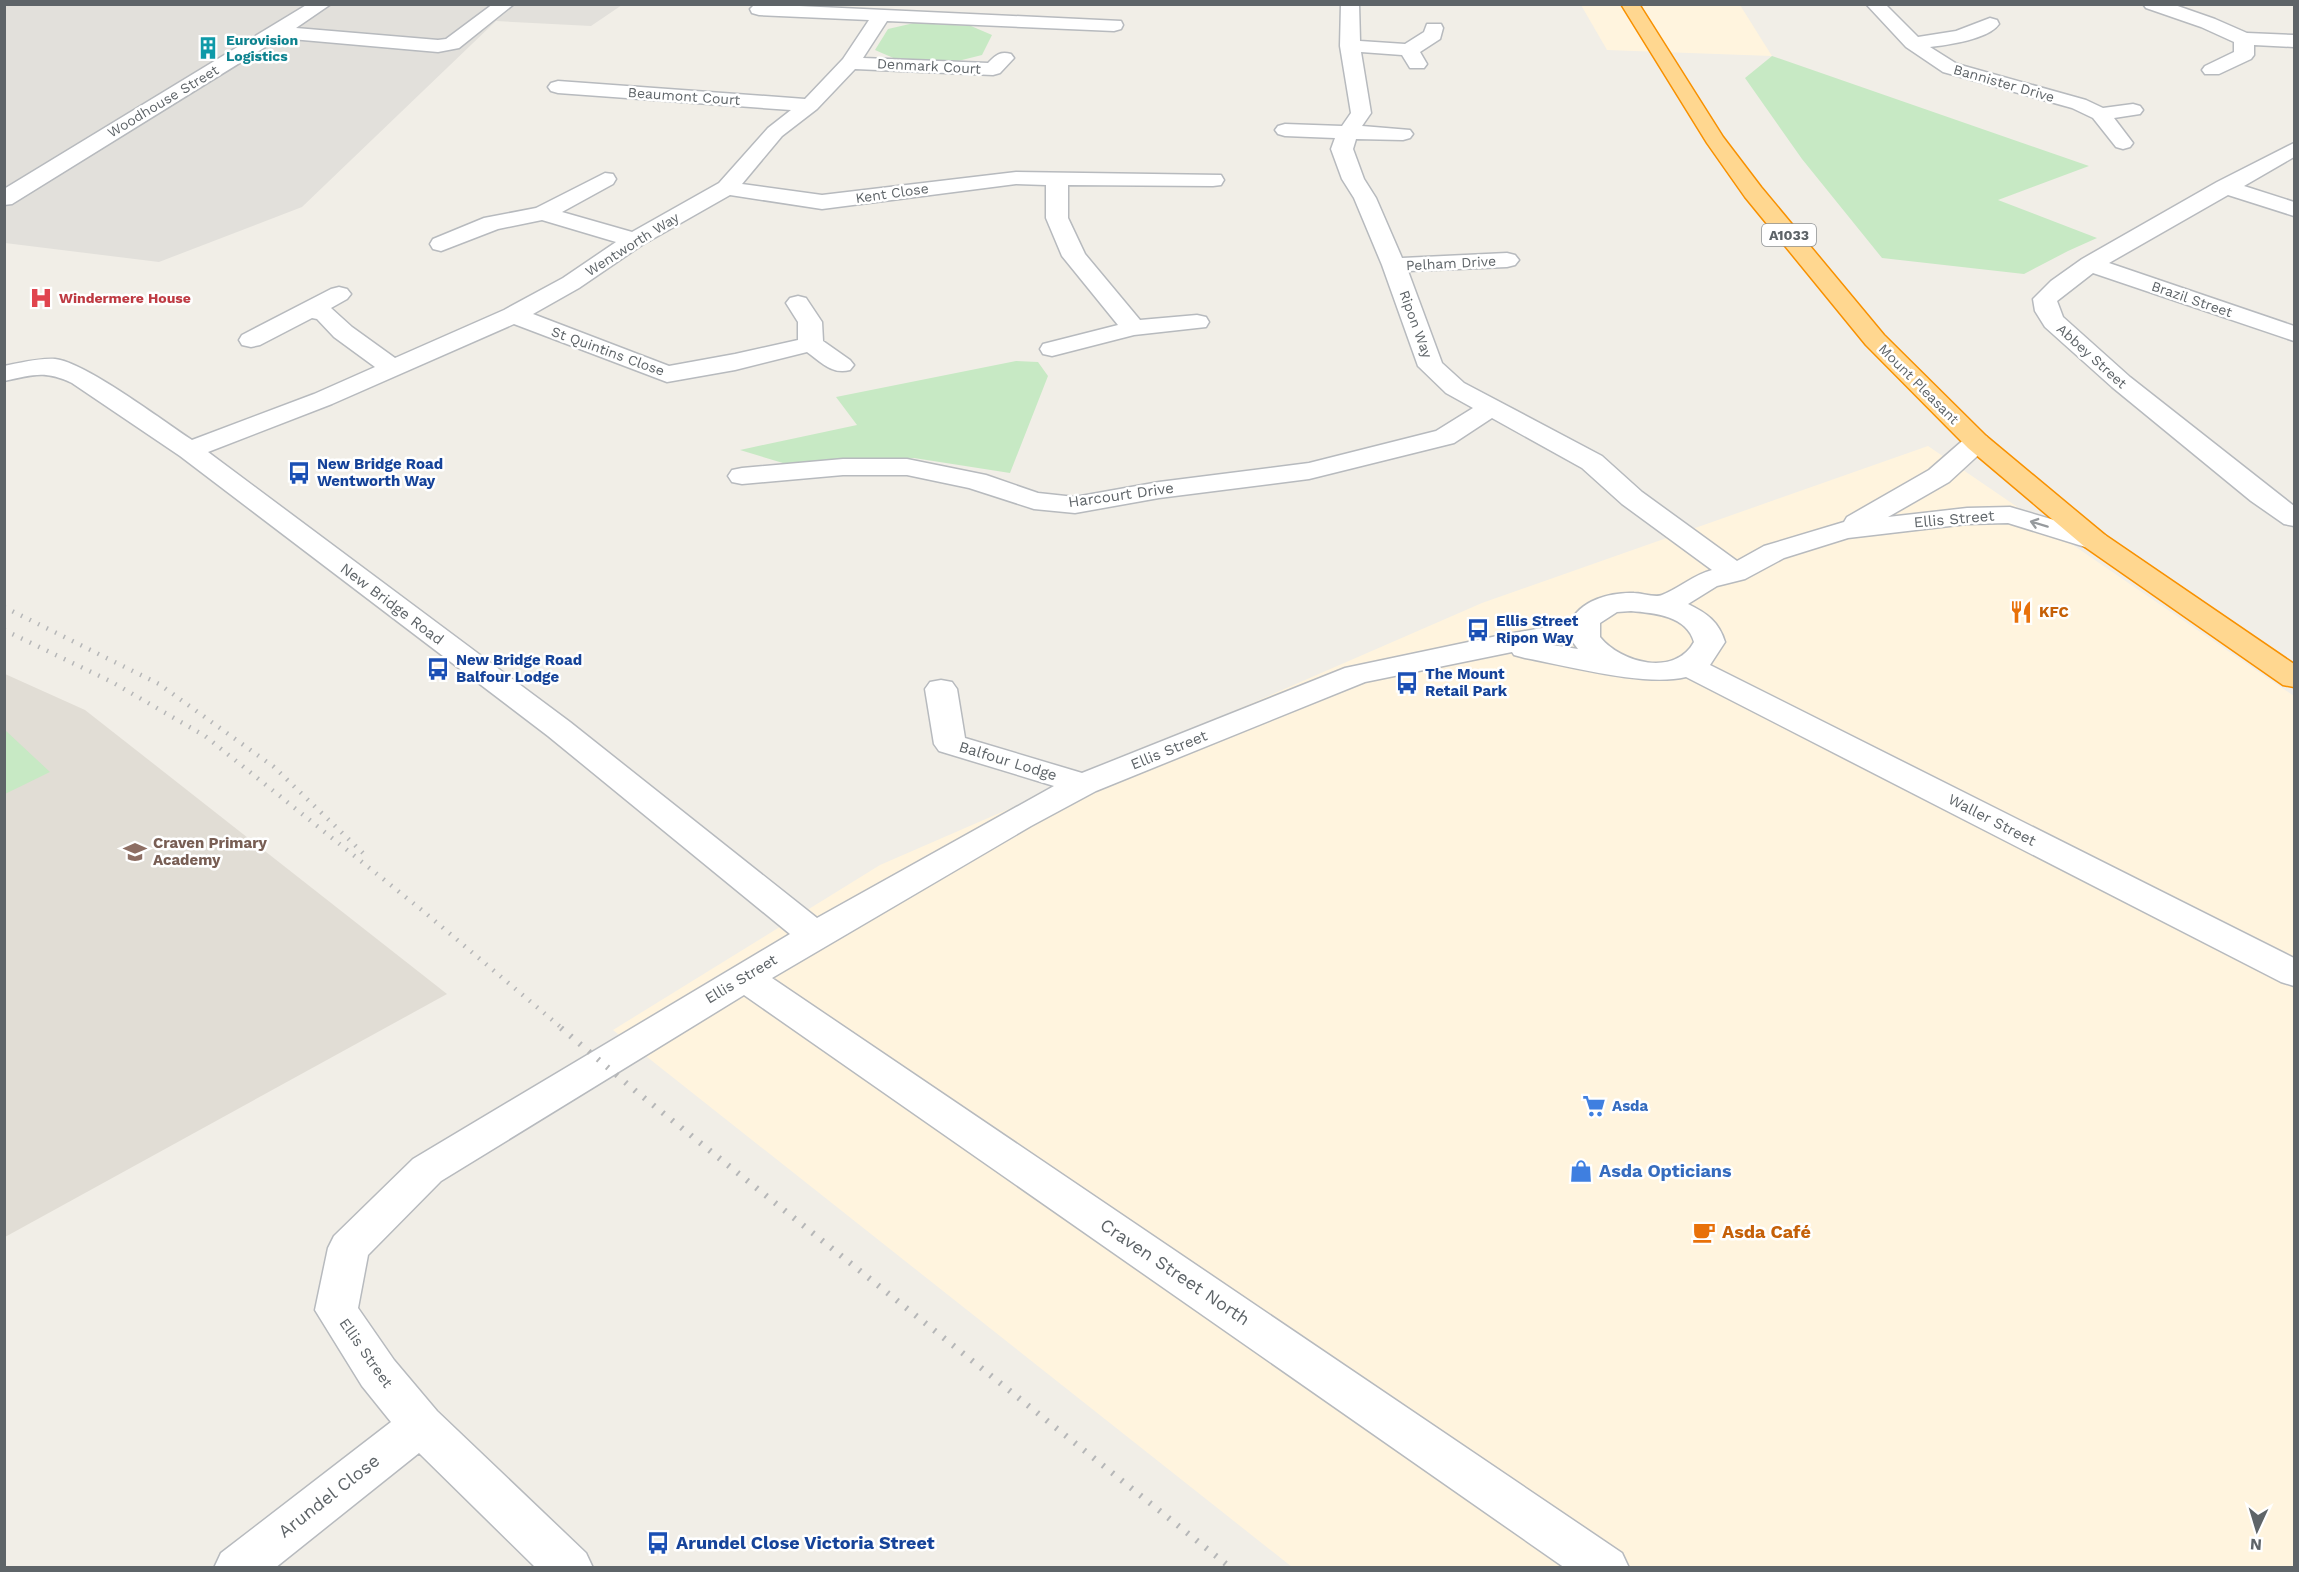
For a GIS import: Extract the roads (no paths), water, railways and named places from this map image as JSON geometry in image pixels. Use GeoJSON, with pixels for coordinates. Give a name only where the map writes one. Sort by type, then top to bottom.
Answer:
{"type":"FeatureCollection","features":[{"type":"Feature","properties":{"kind":"highway","name":"Mount Pleasant"},"geometry":{"type":"LineString","coordinates":[[1630,4],[1714,139],[1753,192],[1875,340],[1977,442],[2095,542],[2295,678]]}},
{"type":"Feature","properties":{"kind":"street","name":"Woodhouse Street"},"geometry":{"type":"LineString","coordinates":[[4,199],[322,4]]}},
{"type":"Feature","properties":{"kind":"street"},"geometry":{"type":"LineString","coordinates":[[277,32],[428,46],[452,44],[505,4]]}},
{"type":"Feature","properties":{"kind":"street","name":"Ripon Way"},"geometry":{"type":"LineString","coordinates":[[1350,4],[1350,46],[1361,113],[1348,132],[1342,149],[1353,179],[1365,198],[1394,265],[1431,366],[1455,388],[1592,462],[1721,576]]}},
{"type":"Feature","properties":{"kind":"street","name":"Bannister Drive"},"geometry":{"type":"LineString","coordinates":[[1875,4],[1897,30],[1931,58],[1950,68],[2079,104],[2100,114],[2123,143]]}},
{"type":"Feature","properties":{"kind":"street"},"geometry":{"type":"LineString","coordinates":[[2152,4],[2244,39],[2295,41]]}},
{"type":"Feature","properties":{"kind":"street"},"geometry":{"type":"LineString","coordinates":[[759,9],[882,15],[1024,31],[1114,25]]}},
{"type":"Feature","properties":{"kind":"street","name":"Wentworth Way"},"geometry":{"type":"LineString","coordinates":[[189,450],[394,369],[513,315],[571,283],[634,240],[727,188],[775,132],[810,105],[850,63],[882,15]]}},
{"type":"Feature","properties":{"kind":"street","name":"Bannister Drive"},"geometry":{"type":"LineString","coordinates":[[1913,43],[1955,39],[1976,32],[1990,24]]}},
{"type":"Feature","properties":{"kind":"street"},"geometry":{"type":"LineString","coordinates":[[1350,46],[1413,57],[1433,35],[1434,28]]}},
{"type":"Feature","properties":{"kind":"street"},"geometry":{"type":"LineString","coordinates":[[2212,70],[2244,55],[2244,39]]}},
{"type":"Feature","properties":{"kind":"street","name":"Denmark Court"},"geometry":{"type":"LineString","coordinates":[[850,63],[993,69],[1004,58]]}},
{"type":"Feature","properties":{"kind":"street","name":"Beaumont Court"},"geometry":{"type":"LineString","coordinates":[[558,87],[810,105]]}},
{"type":"Feature","properties":{"kind":"street"},"geometry":{"type":"LineString","coordinates":[[2100,114],[2133,110]]}},
{"type":"Feature","properties":{"kind":"street"},"geometry":{"type":"LineString","coordinates":[[1285,130],[1403,134]]}},
{"type":"Feature","properties":{"kind":"street","name":"Abbey Street"},"geometry":{"type":"LineString","coordinates":[[2295,149],[2090,264],[2045,299],[2047,311],[2054,322],[2129,389],[2261,495],[2295,518]]}},
{"type":"Feature","properties":{"kind":"street","name":"Kent Close"},"geometry":{"type":"LineString","coordinates":[[727,188],[822,202],[1016,178],[1213,180]]}},
{"type":"Feature","properties":{"kind":"street"},"geometry":{"type":"LineString","coordinates":[[1057,178],[1058,218],[1074,256],[1134,328]]}},
{"type":"Feature","properties":{"kind":"street"},"geometry":{"type":"LineString","coordinates":[[441,244],[492,224],[543,213],[605,179]]}},
{"type":"Feature","properties":{"kind":"street"},"geometry":{"type":"LineString","coordinates":[[2225,187],[2295,209]]}},
{"type":"Feature","properties":{"kind":"street"},"geometry":{"type":"LineString","coordinates":[[543,213],[634,240]]}},
{"type":"Feature","properties":{"kind":"street","name":"Pelham Drive"},"geometry":{"type":"LineString","coordinates":[[1394,265],[1510,263]]}},
{"type":"Feature","properties":{"kind":"street","name":"Brazil Street"},"geometry":{"type":"LineString","coordinates":[[2090,264],[2295,334]]}},
{"type":"Feature","properties":{"kind":"street"},"geometry":{"type":"LineString","coordinates":[[251,340],[339,294]]}},
{"type":"Feature","properties":{"kind":"street"},"geometry":{"type":"LineString","coordinates":[[798,303],[810,322],[811,344],[841,365]]}},
{"type":"Feature","properties":{"kind":"street"},"geometry":{"type":"LineString","coordinates":[[309,309],[326,314],[343,332],[394,369]]}},
{"type":"Feature","properties":{"kind":"street","name":"St Quintins Close"},"geometry":{"type":"LineString","coordinates":[[513,315],[667,374],[735,362],[811,344]]}},
{"type":"Feature","properties":{"kind":"street"},"geometry":{"type":"LineString","coordinates":[[1052,349],[1134,328],[1197,322]]}},
{"type":"Feature","properties":{"kind":"street"},"geometry":{"type":"LineString","coordinates":[[4,351],[38,367]]}},
{"type":"Feature","properties":{"kind":"street","name":"New Bridge Road"},"geometry":{"type":"LineString","coordinates":[[4,374],[38,367],[57,367],[81,378],[189,450],[559,729],[815,935]]}},
{"type":"Feature","properties":{"kind":"street","name":"Harcourt Drive"},"geometry":{"type":"LineString","coordinates":[[742,476],[843,467],[907,467],[976,481],[1034,501],[1075,505],[1159,490],[1309,471],[1445,437],[1492,407]]}},
{"type":"Feature","properties":{"kind":"street","name":"Ellis Street"},"geometry":{"type":"LineString","coordinates":[[1845,530],[1939,476],[1977,442]]}},
{"type":"Feature","properties":{"kind":"street","name":"Ellis Street"},"geometry":{"type":"LineString","coordinates":[[1666,605],[1721,576],[1774,552],[1845,530],[1967,516],[2010,515],[2095,542]]}},
{"type":"Feature","properties":{"kind":"street"},"geometry":{"type":"LineString","coordinates":[[1697,620],[1721,576]]}},
{"type":"Feature","properties":{"kind":"street"},"geometry":{"type":"LineString","coordinates":[[1497,645],[1622,666],[1656,671],[1689,666],[1705,654],[1708,646],[1705,630],[1697,620],[1666,605],[1643,601],[1612,603],[1588,617],[1584,630],[1586,639],[1595,651],[1622,666]]}},
{"type":"Feature","properties":{"kind":"street","name":"Ellis Street"},"geometry":{"type":"LineString","coordinates":[[568,1568],[421,1425],[378,1373],[336,1310],[349,1248],[427,1170],[815,935],[1018,818],[1084,784],[1356,675],[1497,645],[1584,630]]}},
{"type":"Feature","properties":{"kind":"street","name":"Waller Street"},"geometry":{"type":"LineString","coordinates":[[1689,666],[2295,973]]}},
{"type":"Feature","properties":{"kind":"street","name":"Balfour Lodge"},"geometry":{"type":"LineString","coordinates":[[941,689],[950,744],[1084,784]]}},
{"type":"Feature","properties":{"kind":"street","name":"Craven Street North"},"geometry":{"type":"LineString","coordinates":[[744,977],[1605,1568]]}},
{"type":"Feature","properties":{"kind":"street","name":"Arundel Close"},"geometry":{"type":"LineString","coordinates":[[238,1568],[421,1425]]}},
{"type":"Feature","properties":{"kind":"railway"},"geometry":{"type":"LineString","coordinates":[[4,607],[159,684],[274,767],[363,853]]}},
{"type":"Feature","properties":{"kind":"railway"},"geometry":{"type":"LineString","coordinates":[[4,630],[112,682],[205,736],[423,911],[563,1029]]}},
{"type":"Feature","properties":{"kind":"railway"},"geometry":{"type":"LineString","coordinates":[[561,1028],[638,1093],[1231,1568]]}},
{"type":"Feature","properties":{"kind":"place","name":"Eurovision Logistics"},"geometry":{"type":"Point","coordinates":[208,48]}},
{"type":"Feature","properties":{"kind":"place","name":"Windermere House"},"geometry":{"type":"Point","coordinates":[41,298]}},
{"type":"Feature","properties":{"kind":"place","name":"New Bridge Road Wentworth Way"},"geometry":{"type":"Point","coordinates":[299,473]}},
{"type":"Feature","properties":{"kind":"place","name":"KFC"},"geometry":{"type":"Point","coordinates":[2021,612]}},
{"type":"Feature","properties":{"kind":"place","name":"Ellis Street Ripon Way"},"geometry":{"type":"Point","coordinates":[1478,630]}},
{"type":"Feature","properties":{"kind":"place","name":"New Bridge Road Balfour Lodge"},"geometry":{"type":"Point","coordinates":[438,669]}},
{"type":"Feature","properties":{"kind":"place","name":"The Mount Retail Park"},"geometry":{"type":"Point","coordinates":[1407,683]}},
{"type":"Feature","properties":{"kind":"place","name":"Craven Primary Academy"},"geometry":{"type":"Point","coordinates":[135,852]}},
{"type":"Feature","properties":{"kind":"place","name":"Asda"},"geometry":{"type":"Point","coordinates":[1594,1106]}},
{"type":"Feature","properties":{"kind":"place","name":"Asda Opticians"},"geometry":{"type":"Point","coordinates":[1581,1171]}},
{"type":"Feature","properties":{"kind":"place","name":"Asda Café"},"geometry":{"type":"Point","coordinates":[1704,1232]}},
{"type":"Feature","properties":{"kind":"place","name":"Arundel Close Victoria Street"},"geometry":{"type":"Point","coordinates":[658,1543]}}]}
